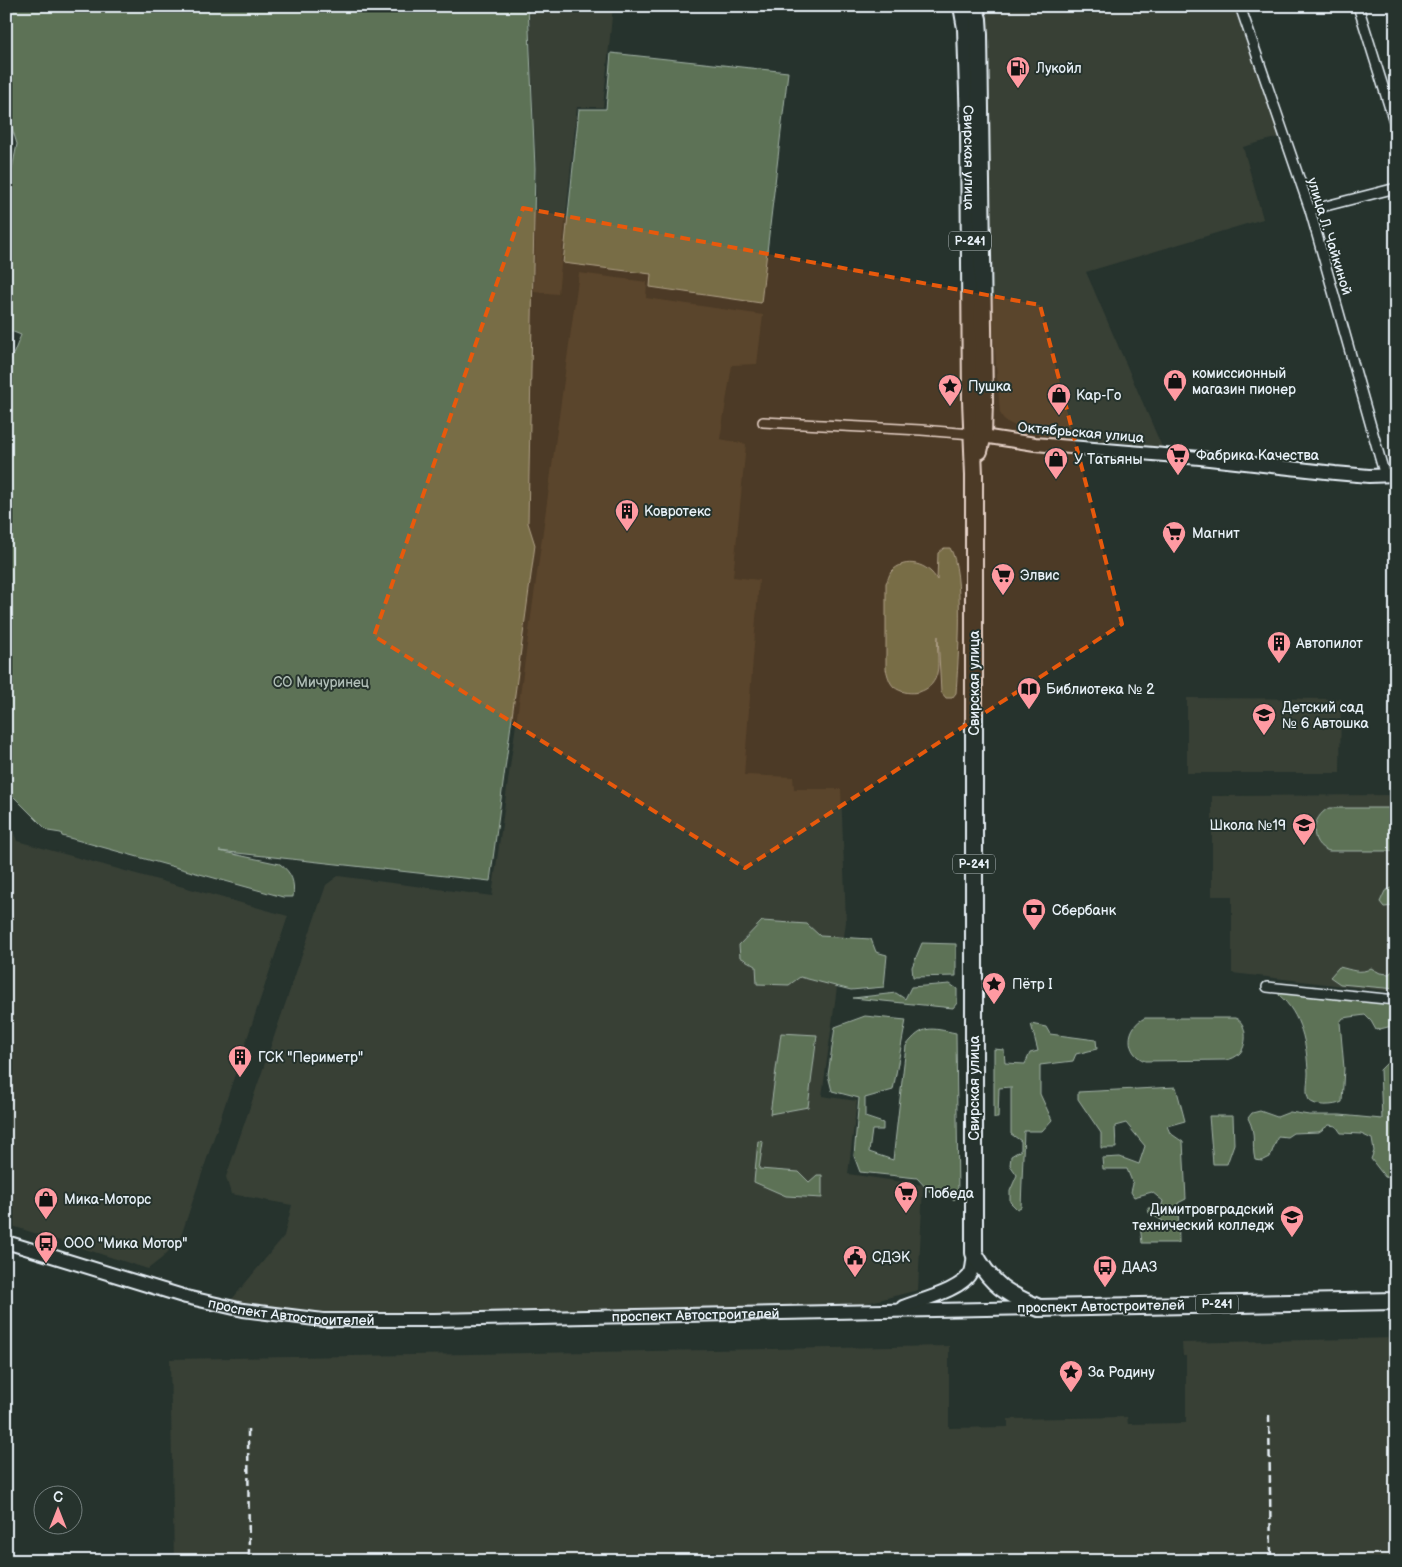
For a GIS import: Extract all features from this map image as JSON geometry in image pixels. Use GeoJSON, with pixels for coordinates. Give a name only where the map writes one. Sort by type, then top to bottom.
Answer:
{"type":"FeatureCollection","features":[{"type":"Feature","properties":{"kind":"highway","name":"Свирская улица"},"geometry":{"type":"LineString","coordinates":[[962,6],[966,28],[977,435],[974,475],[974,1253]]}},
{"type":"Feature","properties":{"kind":"highway","name":"Свирская улица"},"geometry":{"type":"LineString","coordinates":[[974,6],[978,19],[979,35],[984,402],[977,435]]}},
{"type":"Feature","properties":{"kind":"highway","name":"Р-241"},"geometry":{"type":"LineString","coordinates":[[974,1253],[990,1277],[1004,1291],[1039,1308]]}},
{"type":"Feature","properties":{"kind":"highway","name":"проспект Автостроителей"},"geometry":{"type":"LineString","coordinates":[[1039,1308],[1396,1301]]}},
{"type":"Feature","properties":{"kind":"main road","name":"Октябрьская улица"},"geometry":{"type":"LineString","coordinates":[[977,435],[1019,442],[1200,458],[1335,473],[1390,475]]}},
{"type":"Feature","properties":{"kind":"main road","name":"проспект Автостроителей"},"geometry":{"type":"LineString","coordinates":[[6,1242],[186,1297],[242,1310],[324,1320],[434,1320],[1039,1308]]}},
{"type":"Feature","properties":{"kind":"main road","name":"Свирская улица"},"geometry":{"type":"LineString","coordinates":[[893,1311],[952,1289],[963,1282],[971,1273],[974,1253]]}},
{"type":"Feature","properties":{"kind":"street","name":"улица Л. Чайкиной"},"geometry":{"type":"LineString","coordinates":[[1240,6],[1310,210],[1390,475]]}},
{"type":"Feature","properties":{"kind":"street"},"geometry":{"type":"LineString","coordinates":[[1358,6],[1396,128]]}},
{"type":"Feature","properties":{"kind":"street"},"geometry":{"type":"LineString","coordinates":[[1310,210],[1396,188]]}},
{"type":"Feature","properties":{"kind":"street","name":"Октябрьская улица"},"geometry":{"type":"LineString","coordinates":[[764,422],[921,430],[977,435]]}},
{"type":"Feature","properties":{"kind":"street"},"geometry":{"type":"LineString","coordinates":[[1267,987],[1396,1000]]}},
{"type":"Feature","properties":{"kind":"highlighted area"},"geometry":{"type":"Polygon","coordinates":[[[523,208],[1040,305],[1122,624],[745,868],[374,636],[523,208]]]}},
{"type":"Feature","properties":{"kind":"shaded area"},"geometry":{"type":"Polygon","coordinates":[[[529,6],[613,6],[603,107],[577,107],[558,294],[534,292],[536,168],[529,6]]]}},
{"type":"Feature","properties":{"kind":"shaded area"},"geometry":{"type":"Polygon","coordinates":[[[982,6],[1241,6],[1286,135],[1243,147],[1263,219],[1086,272],[1162,447],[1045,435],[1026,431],[1005,421],[1000,413],[990,289],[982,6]]]}},
{"type":"Feature","properties":{"kind":"shaded area"},"geometry":{"type":"Polygon","coordinates":[[[6,121],[13,145],[6,177],[6,121]]]}},
{"type":"Feature","properties":{"kind":"shaded area"},"geometry":{"type":"Polygon","coordinates":[[[579,273],[647,282],[646,298],[763,315],[757,364],[732,365],[720,439],[746,444],[733,577],[759,580],[744,775],[793,777],[794,789],[841,789],[846,922],[822,1096],[857,1101],[848,1174],[923,1185],[918,1290],[863,1304],[334,1316],[229,1303],[284,1236],[292,1205],[231,1194],[226,1177],[326,885],[338,876],[492,896],[579,273]]]}},
{"type":"Feature","properties":{"kind":"shaded area","name":"Детский сад № 6 Автошка"},"geometry":{"type":"Polygon","coordinates":[[[1187,698],[1341,699],[1340,773],[1187,773],[1187,698]]]}},
{"type":"Feature","properties":{"kind":"shaded area","name":"Школа №19"},"geometry":{"type":"Polygon","coordinates":[[[1396,795],[1396,992],[1232,973],[1232,896],[1212,896],[1212,796],[1396,795]]]}},
{"type":"Feature","properties":{"kind":"shaded area"},"geometry":{"type":"Polygon","coordinates":[[[6,813],[17,841],[288,916],[180,1239],[162,1258],[148,1269],[6,1224],[6,813]]]}},
{"type":"Feature","properties":{"kind":"shaded area"},"geometry":{"type":"Polygon","coordinates":[[[1396,1338],[1396,1561],[174,1561],[170,1359],[949,1346],[949,1428],[1008,1427],[1008,1419],[1127,1417],[1128,1424],[1186,1423],[1186,1356],[1183,1356],[1182,1343],[1396,1338]]]}},
{"type":"Feature","properties":{"kind":"green space","name":"СО Мичуринец"},"geometry":{"type":"Polygon","coordinates":[[[6,6],[528,6],[535,168],[528,523],[535,545],[490,881],[219,851],[280,864],[290,874],[294,887],[293,897],[283,897],[62,836],[61,833],[48,831],[6,789],[6,372],[21,335],[6,329],[6,199],[17,144],[6,109],[6,6]]]}},
{"type":"Feature","properties":{"kind":"green space"},"geometry":{"type":"Polygon","coordinates":[[[611,53],[788,72],[761,303],[650,287],[651,274],[563,263],[579,109],[606,109],[611,53]]]}},
{"type":"Feature","properties":{"kind":"green space"},"geometry":{"type":"Polygon","coordinates":[[[944,548],[950,548],[955,560],[958,576],[959,640],[956,693],[952,698],[946,698],[941,692],[938,636],[937,674],[932,684],[927,688],[911,693],[899,690],[891,683],[886,669],[886,583],[890,573],[903,564],[910,563],[923,566],[937,580],[938,553],[944,548]]]}},
{"type":"Feature","properties":{"kind":"green space"},"geometry":{"type":"Polygon","coordinates":[[[1329,808],[1396,808],[1396,851],[1329,851],[1322,848],[1315,837],[1314,830],[1318,818],[1329,808]]]}},
{"type":"Feature","properties":{"kind":"green space"},"geometry":{"type":"Polygon","coordinates":[[[1396,887],[1396,906],[1384,907],[1380,902],[1385,891],[1396,887]]]}},
{"type":"Feature","properties":{"kind":"green space"},"geometry":{"type":"Polygon","coordinates":[[[762,921],[807,924],[820,936],[871,939],[876,952],[887,955],[884,987],[851,990],[800,977],[789,985],[757,984],[756,966],[740,957],[739,945],[762,921]]]}},
{"type":"Feature","properties":{"kind":"green space"},"geometry":{"type":"Polygon","coordinates":[[[922,943],[956,944],[956,976],[913,977],[912,967],[922,943]]]}},
{"type":"Feature","properties":{"kind":"green space"},"geometry":{"type":"Polygon","coordinates":[[[1339,967],[1359,971],[1371,968],[1380,973],[1389,974],[1396,968],[1396,989],[1340,984],[1330,977],[1339,967]]]}},
{"type":"Feature","properties":{"kind":"green space"},"geometry":{"type":"Polygon","coordinates":[[[950,984],[957,989],[957,1003],[953,1008],[853,998],[896,993],[905,999],[911,987],[950,984]]]}},
{"type":"Feature","properties":{"kind":"green space"},"geometry":{"type":"Polygon","coordinates":[[[1280,991],[1396,1005],[1396,1025],[1376,1030],[1365,1015],[1343,1018],[1340,1022],[1344,1068],[1342,1102],[1325,1105],[1315,1104],[1309,1100],[1304,1041],[1298,1020],[1287,1003],[1279,995],[1280,991]]]}},
{"type":"Feature","properties":{"kind":"green space"},"geometry":{"type":"Polygon","coordinates":[[[865,1016],[906,1020],[893,1090],[865,1098],[865,1117],[883,1123],[883,1130],[872,1130],[869,1152],[893,1160],[906,1046],[917,1034],[928,1029],[956,1033],[958,1196],[954,1200],[947,1194],[929,1191],[917,1178],[860,1172],[854,1156],[859,1098],[832,1091],[828,1075],[835,1027],[865,1016]]]}},
{"type":"Feature","properties":{"kind":"green space"},"geometry":{"type":"Polygon","coordinates":[[[1145,1018],[1235,1018],[1239,1020],[1244,1028],[1245,1039],[1243,1049],[1234,1058],[1226,1060],[1145,1061],[1133,1052],[1130,1040],[1134,1027],[1145,1018]]]}},
{"type":"Feature","properties":{"kind":"green space"},"geometry":{"type":"Polygon","coordinates":[[[1031,1024],[1046,1027],[1050,1034],[1096,1040],[1097,1049],[1076,1054],[1073,1061],[1040,1065],[1040,1094],[1052,1120],[1042,1131],[1024,1131],[1021,1207],[1017,1209],[1010,1202],[1010,1191],[1017,1175],[1010,1165],[1011,1156],[1021,1150],[1021,1141],[1011,1134],[1011,1087],[999,1088],[998,1118],[994,1118],[994,1049],[1004,1050],[1005,1063],[1025,1064],[1030,1053],[1038,1051],[1031,1024]]]}},
{"type":"Feature","properties":{"kind":"green space"},"geometry":{"type":"Polygon","coordinates":[[[781,1033],[817,1035],[808,1107],[770,1114],[781,1033]]]}},
{"type":"Feature","properties":{"kind":"green space"},"geometry":{"type":"Polygon","coordinates":[[[1390,1060],[1396,1060],[1396,1179],[1385,1177],[1371,1159],[1374,1151],[1372,1139],[1361,1134],[1341,1133],[1336,1126],[1329,1125],[1319,1132],[1293,1133],[1287,1137],[1278,1136],[1270,1157],[1262,1161],[1255,1160],[1253,1134],[1248,1118],[1252,1113],[1260,1111],[1277,1117],[1290,1112],[1309,1115],[1340,1115],[1382,1119],[1380,1070],[1390,1060]]]}},
{"type":"Feature","properties":{"kind":"green space"},"geometry":{"type":"Polygon","coordinates":[[[1176,1087],[1185,1121],[1167,1126],[1170,1133],[1183,1142],[1186,1199],[1178,1203],[1179,1243],[1142,1243],[1140,1225],[1160,1227],[1163,1221],[1149,1213],[1148,1208],[1161,1208],[1163,1201],[1152,1192],[1134,1197],[1131,1192],[1133,1184],[1127,1169],[1103,1169],[1102,1158],[1120,1157],[1139,1164],[1145,1146],[1126,1123],[1115,1126],[1116,1148],[1101,1148],[1101,1133],[1078,1099],[1078,1092],[1176,1087]]]}},
{"type":"Feature","properties":{"kind":"green space"},"geometry":{"type":"Polygon","coordinates":[[[1209,1116],[1233,1116],[1234,1144],[1227,1164],[1213,1164],[1209,1116]]]}},
{"type":"Feature","properties":{"kind":"green space"},"geometry":{"type":"Polygon","coordinates":[[[758,1141],[763,1142],[759,1169],[799,1172],[809,1182],[817,1175],[822,1175],[822,1198],[786,1196],[754,1182],[758,1141]]]}},
{"type":"Feature","properties":{"kind":"railway"},"geometry":{"type":"LineString","coordinates":[[1269,1415],[1271,1561]]}},
{"type":"Feature","properties":{"kind":"railway"},"geometry":{"type":"LineString","coordinates":[[248,1429],[249,1561]]}},
{"type":"Feature","properties":{"kind":"place","name":"Лукойл"},"geometry":{"type":"Point","coordinates":[1018,89]}},
{"type":"Feature","properties":{"kind":"place","name":"комиссионный магазин пионер"},"geometry":{"type":"Point","coordinates":[1175,402]}},
{"type":"Feature","properties":{"kind":"place","name":"Пушка"},"geometry":{"type":"Point","coordinates":[950,407]}},
{"type":"Feature","properties":{"kind":"place","name":"Кар-Го"},"geometry":{"type":"Point","coordinates":[1059,416]}},
{"type":"Feature","properties":{"kind":"place","name":"Фабрика Качества"},"geometry":{"type":"Point","coordinates":[1178,476]}},
{"type":"Feature","properties":{"kind":"place","name":"У Татьяны"},"geometry":{"type":"Point","coordinates":[1056,480]}},
{"type":"Feature","properties":{"kind":"place","name":"Ковротекс"},"geometry":{"type":"Point","coordinates":[627,532]}},
{"type":"Feature","properties":{"kind":"place","name":"Магнит"},"geometry":{"type":"Point","coordinates":[1174,554]}},
{"type":"Feature","properties":{"kind":"place","name":"Элвис"},"geometry":{"type":"Point","coordinates":[1003,596]}},
{"type":"Feature","properties":{"kind":"place","name":"Автопилот"},"geometry":{"type":"Point","coordinates":[1279,664]}},
{"type":"Feature","properties":{"kind":"place","name":"Библиотека № 2"},"geometry":{"type":"Point","coordinates":[1029,710]}},
{"type":"Feature","properties":{"kind":"place","name":"Детский сад № 6 Автошка"},"geometry":{"type":"Point","coordinates":[1264,736]}},
{"type":"Feature","properties":{"kind":"place","name":"Школа №19"},"geometry":{"type":"Point","coordinates":[1304,846]}},
{"type":"Feature","properties":{"kind":"place","name":"Сбербанк"},"geometry":{"type":"Point","coordinates":[1034,931]}},
{"type":"Feature","properties":{"kind":"place","name":"Пётр I"},"geometry":{"type":"Point","coordinates":[994,1005]}},
{"type":"Feature","properties":{"kind":"place","name":"ГСК \"Периметр\""},"geometry":{"type":"Point","coordinates":[240,1078]}},
{"type":"Feature","properties":{"kind":"place","name":"Победа"},"geometry":{"type":"Point","coordinates":[906,1214]}},
{"type":"Feature","properties":{"kind":"place","name":"Мика-Моторс"},"geometry":{"type":"Point","coordinates":[46,1220]}},
{"type":"Feature","properties":{"kind":"place","name":"Димитровградский технический колледж"},"geometry":{"type":"Point","coordinates":[1292,1238]}},
{"type":"Feature","properties":{"kind":"place","name":"ООО \"Мика Мотор\""},"geometry":{"type":"Point","coordinates":[46,1264]}},
{"type":"Feature","properties":{"kind":"place","name":"СДЭК"},"geometry":{"type":"Point","coordinates":[855,1278]}},
{"type":"Feature","properties":{"kind":"place","name":"ДААЗ"},"geometry":{"type":"Point","coordinates":[1105,1288]}},
{"type":"Feature","properties":{"kind":"place","name":"За Родину"},"geometry":{"type":"Point","coordinates":[1071,1393]}}]}
